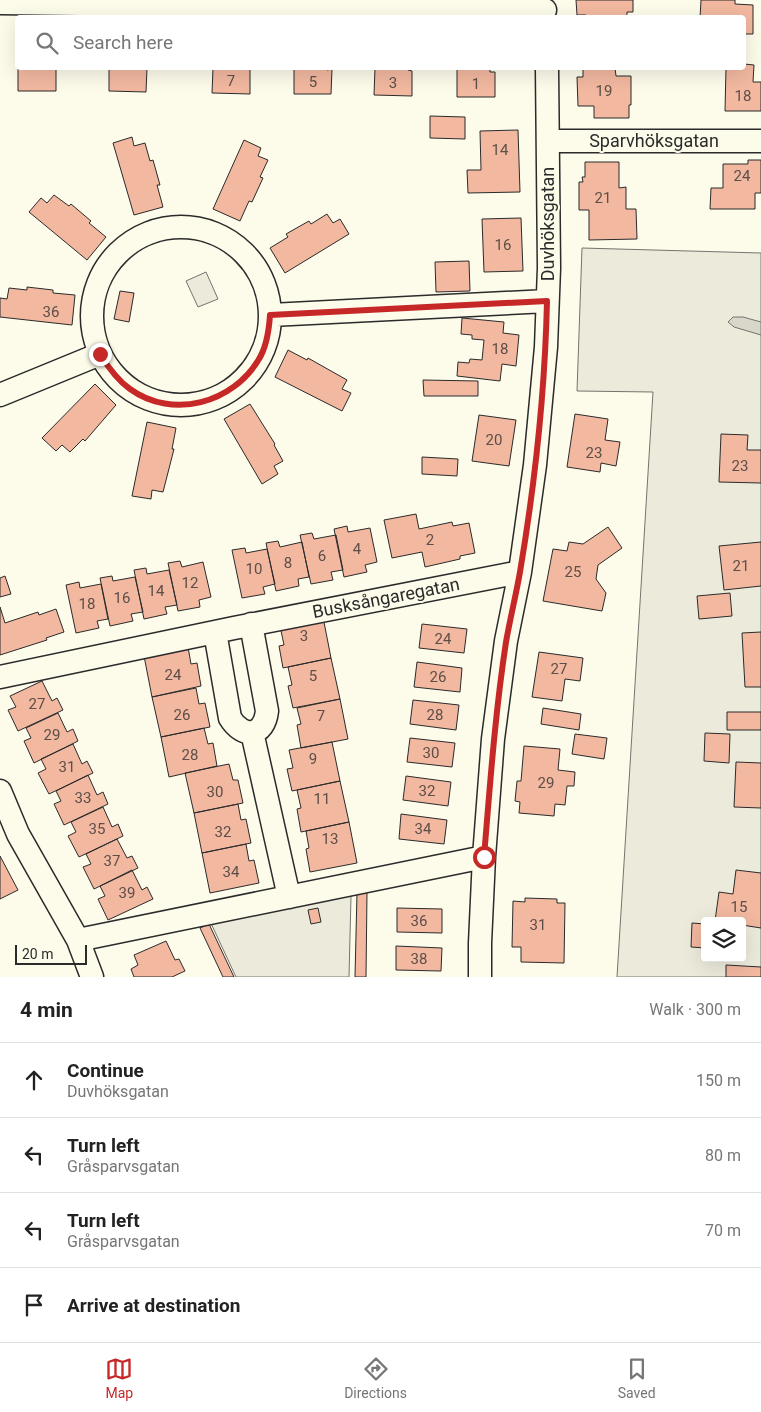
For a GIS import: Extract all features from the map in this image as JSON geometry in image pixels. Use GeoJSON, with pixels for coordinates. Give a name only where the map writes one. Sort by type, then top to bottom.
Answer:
{"type":"FeatureCollection","features":[{"type":"Feature","properties":{"kind":"street"},"geometry":{"type":"LineString","coordinates":[[0,3],[545,9]]}},
{"type":"Feature","properties":{"kind":"street","name":"Duvhöksgatan"},"geometry":{"type":"LineString","coordinates":[[480,977],[484,857],[493,739],[506,641],[520,572],[535,465],[546,347],[550,268],[546,70]]}},
{"type":"Feature","properties":{"kind":"street","name":"Sparvhöksgatan"},"geometry":{"type":"LineString","coordinates":[[548,142],[761,141]]}},
{"type":"Feature","properties":{"kind":"street"},"geometry":{"type":"LineString","coordinates":[[170,227],[189,227],[225,238],[240,249],[253,263],[262,279],[268,297],[270,315],[268,337],[260,358],[247,376],[230,390],[210,400],[188,405],[173,405],[143,397],[118,379],[100,354],[94,337],[92,318],[94,299],[99,281],[108,265],[120,251],[135,240],[152,232],[170,227]]}},
{"type":"Feature","properties":{"kind":"street"},"geometry":{"type":"LineString","coordinates":[[270,315],[547,301]]}},
{"type":"Feature","properties":{"kind":"street"},"geometry":{"type":"LineString","coordinates":[[0,395],[100,354]]}},
{"type":"Feature","properties":{"kind":"street","name":"Busksångaregatan"},"geometry":{"type":"LineString","coordinates":[[0,677],[252,624],[520,572]]}},
{"type":"Feature","properties":{"kind":"street"},"geometry":{"type":"LineString","coordinates":[[215,632],[230,718],[238,729],[252,732],[260,728],[267,711],[252,624]]}},
{"type":"Feature","properties":{"kind":"street"},"geometry":{"type":"LineString","coordinates":[[252,732],[289,897]]}},
{"type":"Feature","properties":{"kind":"street"},"geometry":{"type":"LineString","coordinates":[[0,791],[18,834],[78,940],[92,977]]}},
{"type":"Feature","properties":{"kind":"street"},"geometry":{"type":"LineString","coordinates":[[78,940],[484,857]]}},
{"type":"Feature","properties":{"kind":"shaded area"},"geometry":{"type":"Polygon","coordinates":[[[582,248],[761,253],[761,977],[617,977],[653,392],[577,391],[582,248]]]}},
{"type":"Feature","properties":{"kind":"shaded area"},"geometry":{"type":"Polygon","coordinates":[[[206,272],[218,299],[198,307],[186,281],[206,272]]]}},
{"type":"Feature","properties":{"kind":"shaded area"},"geometry":{"type":"Polygon","coordinates":[[[733,317],[743,317],[761,322],[761,335],[734,327],[728,322],[733,317]]]}},
{"type":"Feature","properties":{"kind":"shaded area"},"geometry":{"type":"Polygon","coordinates":[[[351,896],[349,977],[236,977],[209,919],[351,896]]]}},
{"type":"Feature","properties":{"kind":"building"},"geometry":{"type":"Polygon","coordinates":[[[576,0],[633,0],[633,12],[627,12],[627,15],[577,15],[576,0]]]}},
{"type":"Feature","properties":{"kind":"building"},"geometry":{"type":"Polygon","coordinates":[[[701,0],[735,0],[735,4],[753,5],[753,34],[746,34],[746,15],[700,15],[701,0]]]}},
{"type":"Feature","properties":{"kind":"building"},"geometry":{"type":"Polygon","coordinates":[[[746,64],[754,65],[753,82],[761,82],[761,111],[725,111],[726,70],[746,70],[746,64]]]}},
{"type":"Feature","properties":{"kind":"building"},"geometry":{"type":"Polygon","coordinates":[[[18,70],[56,70],[56,91],[18,91],[18,70]]]}},
{"type":"Feature","properties":{"kind":"building"},"geometry":{"type":"Polygon","coordinates":[[[109,70],[147,70],[146,92],[109,91],[109,70]]]}},
{"type":"Feature","properties":{"kind":"building"},"geometry":{"type":"Polygon","coordinates":[[[213,70],[250,70],[250,94],[212,93],[213,70]]]}},
{"type":"Feature","properties":{"kind":"building"},"geometry":{"type":"Polygon","coordinates":[[[294,70],[332,70],[331,94],[294,94],[294,70]]]}},
{"type":"Feature","properties":{"kind":"building"},"geometry":{"type":"Polygon","coordinates":[[[375,70],[412,71],[412,96],[374,95],[375,70]]]}},
{"type":"Feature","properties":{"kind":"building"},"geometry":{"type":"Polygon","coordinates":[[[457,70],[490,70],[490,72],[495,72],[495,97],[457,97],[457,70]]]}},
{"type":"Feature","properties":{"kind":"building"},"geometry":{"type":"Polygon","coordinates":[[[583,70],[615,70],[616,76],[631,76],[629,118],[594,118],[594,106],[578,106],[577,77],[583,77],[583,70]]]}},
{"type":"Feature","properties":{"kind":"building"},"geometry":{"type":"Polygon","coordinates":[[[430,116],[465,117],[465,139],[430,138],[430,116]]]}},
{"type":"Feature","properties":{"kind":"building"},"geometry":{"type":"Polygon","coordinates":[[[518,130],[520,192],[468,193],[467,170],[481,170],[480,131],[518,130]]]}},
{"type":"Feature","properties":{"kind":"building"},"geometry":{"type":"Polygon","coordinates":[[[132,137],[134,146],[145,143],[150,161],[153,160],[160,185],[157,185],[163,207],[134,215],[113,143],[132,137]]]}},
{"type":"Feature","properties":{"kind":"building"},"geometry":{"type":"Polygon","coordinates":[[[244,140],[261,148],[258,156],[268,160],[260,177],[263,178],[252,202],[249,201],[240,221],[213,209],[244,140]]]}},
{"type":"Feature","properties":{"kind":"building"},"geometry":{"type":"Polygon","coordinates":[[[748,160],[761,160],[761,193],[755,193],[755,209],[710,209],[711,188],[723,188],[723,164],[748,164],[748,160]]]}},
{"type":"Feature","properties":{"kind":"building"},"geometry":{"type":"Polygon","coordinates":[[[585,162],[619,162],[619,188],[626,187],[626,209],[636,209],[637,239],[589,240],[589,210],[579,210],[579,182],[583,182],[582,177],[585,177],[585,162]]]}},
{"type":"Feature","properties":{"kind":"building"},"geometry":{"type":"Polygon","coordinates":[[[54,195],[69,206],[71,204],[106,237],[87,260],[29,212],[41,198],[47,203],[54,195]]]}},
{"type":"Feature","properties":{"kind":"building"},"geometry":{"type":"Polygon","coordinates":[[[327,214],[333,223],[340,219],[349,234],[285,273],[270,248],[288,237],[286,234],[309,221],[311,224],[327,214]]]}},
{"type":"Feature","properties":{"kind":"building"},"geometry":{"type":"Polygon","coordinates":[[[521,218],[523,271],[484,272],[482,219],[521,218]]]}},
{"type":"Feature","properties":{"kind":"building"},"geometry":{"type":"Polygon","coordinates":[[[469,261],[470,291],[436,292],[435,262],[469,261]]]}},
{"type":"Feature","properties":{"kind":"building"},"geometry":{"type":"Polygon","coordinates":[[[27,287],[53,290],[53,293],[75,295],[72,325],[0,317],[0,298],[7,299],[9,288],[27,290],[27,287]]]}},
{"type":"Feature","properties":{"kind":"building"},"geometry":{"type":"Polygon","coordinates":[[[120,291],[134,293],[129,322],[114,319],[120,291]]]}},
{"type":"Feature","properties":{"kind":"building"},"geometry":{"type":"Polygon","coordinates":[[[462,318],[504,322],[503,333],[519,335],[516,366],[502,364],[500,381],[457,376],[458,362],[469,363],[470,359],[482,360],[484,340],[472,339],[472,335],[461,334],[462,318]]]}},
{"type":"Feature","properties":{"kind":"building"},"geometry":{"type":"Polygon","coordinates":[[[288,350],[307,360],[308,358],[347,380],[342,389],[351,393],[342,411],[275,377],[288,350]]]}},
{"type":"Feature","properties":{"kind":"building"},"geometry":{"type":"Polygon","coordinates":[[[423,380],[478,381],[478,396],[424,396],[423,380]]]}},
{"type":"Feature","properties":{"kind":"building"},"geometry":{"type":"Polygon","coordinates":[[[95,384],[116,405],[85,441],[83,439],[70,452],[62,445],[56,451],[42,438],[95,384]]]}},
{"type":"Feature","properties":{"kind":"building"},"geometry":{"type":"Polygon","coordinates":[[[250,404],[275,444],[283,461],[274,466],[278,474],[262,484],[224,419],[250,404]]]}},
{"type":"Feature","properties":{"kind":"building"},"geometry":{"type":"Polygon","coordinates":[[[575,414],[608,419],[605,440],[620,442],[616,466],[601,463],[600,472],[567,467],[575,414]]]}},
{"type":"Feature","properties":{"kind":"building"},"geometry":{"type":"Polygon","coordinates":[[[479,415],[516,420],[509,466],[472,461],[479,415]]]}},
{"type":"Feature","properties":{"kind":"building"},"geometry":{"type":"Polygon","coordinates":[[[147,422],[176,428],[172,449],[174,449],[163,492],[152,490],[151,499],[132,496],[147,422]]]}},
{"type":"Feature","properties":{"kind":"building"},"geometry":{"type":"Polygon","coordinates":[[[721,434],[748,435],[747,450],[761,450],[761,483],[719,482],[721,434]]]}},
{"type":"Feature","properties":{"kind":"building"},"geometry":{"type":"Polygon","coordinates":[[[422,457],[458,459],[457,476],[422,474],[422,457]]]}},
{"type":"Feature","properties":{"kind":"building"},"geometry":{"type":"Polygon","coordinates":[[[416,514],[419,529],[452,522],[453,526],[469,523],[475,553],[460,556],[460,559],[425,567],[422,552],[392,558],[384,520],[416,514]]]}},
{"type":"Feature","properties":{"kind":"building"},"geometry":{"type":"Polygon","coordinates":[[[347,526],[348,532],[370,528],[377,562],[365,565],[367,572],[344,577],[334,529],[347,526]]]}},
{"type":"Feature","properties":{"kind":"building"},"geometry":{"type":"Polygon","coordinates":[[[608,527],[622,548],[598,565],[596,579],[606,593],[602,611],[543,601],[553,549],[567,551],[569,542],[583,544],[608,527]]]}},
{"type":"Feature","properties":{"kind":"building"},"geometry":{"type":"Polygon","coordinates":[[[312,533],[314,539],[336,535],[343,570],[331,572],[333,580],[311,584],[300,535],[312,533]]]}},
{"type":"Feature","properties":{"kind":"building"},"geometry":{"type":"Polygon","coordinates":[[[278,541],[280,547],[302,542],[309,577],[298,579],[299,586],[276,591],[266,543],[278,541]]]}},
{"type":"Feature","properties":{"kind":"building"},"geometry":{"type":"Polygon","coordinates":[[[761,542],[761,586],[724,590],[719,546],[761,542]]]}},
{"type":"Feature","properties":{"kind":"building"},"geometry":{"type":"Polygon","coordinates":[[[245,548],[246,553],[267,549],[275,584],[263,587],[265,594],[242,598],[232,550],[245,548]]]}},
{"type":"Feature","properties":{"kind":"building"},"geometry":{"type":"Polygon","coordinates":[[[180,561],[182,567],[203,562],[211,597],[199,600],[200,607],[178,611],[168,563],[180,561]]]}},
{"type":"Feature","properties":{"kind":"building"},"geometry":{"type":"Polygon","coordinates":[[[146,568],[147,574],[169,570],[177,605],[165,607],[167,614],[144,619],[134,570],[146,568]]]}},
{"type":"Feature","properties":{"kind":"building"},"geometry":{"type":"Polygon","coordinates":[[[5,576],[11,594],[0,597],[0,578],[5,576]]]}},
{"type":"Feature","properties":{"kind":"building"},"geometry":{"type":"Polygon","coordinates":[[[112,576],[113,581],[135,577],[143,612],[131,614],[133,621],[110,626],[100,578],[112,576]]]}},
{"type":"Feature","properties":{"kind":"building"},"geometry":{"type":"Polygon","coordinates":[[[79,582],[80,588],[101,584],[108,619],[97,621],[99,628],[76,633],[66,585],[79,582]]]}},
{"type":"Feature","properties":{"kind":"building"},"geometry":{"type":"Polygon","coordinates":[[[730,593],[732,616],[699,619],[697,596],[730,593]]]}},
{"type":"Feature","properties":{"kind":"building"},"geometry":{"type":"Polygon","coordinates":[[[0,607],[5,623],[38,612],[39,615],[56,609],[64,632],[46,638],[47,640],[0,655],[0,607]]]}},
{"type":"Feature","properties":{"kind":"building"},"geometry":{"type":"Polygon","coordinates":[[[323,617],[331,658],[283,668],[279,646],[284,645],[280,626],[323,617]]]}},
{"type":"Feature","properties":{"kind":"building"},"geometry":{"type":"Polygon","coordinates":[[[422,624],[467,629],[464,653],[419,648],[422,624]]]}},
{"type":"Feature","properties":{"kind":"building"},"geometry":{"type":"Polygon","coordinates":[[[761,632],[761,687],[745,687],[742,633],[761,632]]]}},
{"type":"Feature","properties":{"kind":"building"},"geometry":{"type":"Polygon","coordinates":[[[188,647],[191,664],[197,663],[201,686],[152,697],[144,656],[188,647]]]}},
{"type":"Feature","properties":{"kind":"building"},"geometry":{"type":"Polygon","coordinates":[[[539,652],[583,658],[580,681],[565,679],[562,701],[532,697],[539,652]]]}},
{"type":"Feature","properties":{"kind":"building"},"geometry":{"type":"Polygon","coordinates":[[[331,658],[340,699],[293,708],[288,686],[292,685],[288,667],[331,658]]]}},
{"type":"Feature","properties":{"kind":"building"},"geometry":{"type":"Polygon","coordinates":[[[417,662],[462,668],[460,692],[414,687],[417,662]]]}},
{"type":"Feature","properties":{"kind":"building"},"geometry":{"type":"Polygon","coordinates":[[[42,681],[52,701],[57,698],[63,710],[18,731],[8,710],[16,707],[10,696],[42,681]]]}},
{"type":"Feature","properties":{"kind":"building"},"geometry":{"type":"Polygon","coordinates":[[[196,688],[199,704],[205,703],[210,727],[161,737],[152,697],[196,688]]]}},
{"type":"Feature","properties":{"kind":"building"},"geometry":{"type":"Polygon","coordinates":[[[340,699],[348,739],[301,748],[297,725],[301,724],[297,708],[340,699]]]}},
{"type":"Feature","properties":{"kind":"building"},"geometry":{"type":"Polygon","coordinates":[[[413,700],[459,705],[456,730],[410,724],[413,700]]]}},
{"type":"Feature","properties":{"kind":"building"},"geometry":{"type":"Polygon","coordinates":[[[543,708],[581,714],[579,730],[541,724],[543,708]]]}},
{"type":"Feature","properties":{"kind":"building"},"geometry":{"type":"Polygon","coordinates":[[[727,712],[761,712],[761,730],[727,730],[727,712]]]}},
{"type":"Feature","properties":{"kind":"building"},"geometry":{"type":"Polygon","coordinates":[[[58,713],[67,732],[73,729],[78,741],[34,763],[24,741],[31,738],[26,728],[58,713]]]}},
{"type":"Feature","properties":{"kind":"building"},"geometry":{"type":"Polygon","coordinates":[[[204,728],[208,744],[213,743],[217,766],[169,777],[161,737],[204,728]]]}},
{"type":"Feature","properties":{"kind":"building"},"geometry":{"type":"Polygon","coordinates":[[[705,733],[730,734],[729,763],[704,761],[705,733]]]}},
{"type":"Feature","properties":{"kind":"building"},"geometry":{"type":"Polygon","coordinates":[[[575,734],[607,738],[604,759],[572,754],[575,734]]]}},
{"type":"Feature","properties":{"kind":"building"},"geometry":{"type":"Polygon","coordinates":[[[410,738],[455,743],[452,767],[407,762],[410,738]]]}},
{"type":"Feature","properties":{"kind":"building"},"geometry":{"type":"Polygon","coordinates":[[[332,742],[340,781],[292,791],[287,769],[293,768],[289,750],[332,742]]]}},
{"type":"Feature","properties":{"kind":"building"},"geometry":{"type":"Polygon","coordinates":[[[73,744],[82,764],[87,761],[93,773],[49,794],[38,773],[46,769],[41,759],[73,744]]]}},
{"type":"Feature","properties":{"kind":"building"},"geometry":{"type":"Polygon","coordinates":[[[524,746],[560,749],[558,770],[575,772],[574,786],[567,786],[565,805],[555,804],[554,816],[519,813],[520,802],[515,801],[517,781],[521,781],[524,746]]]}},
{"type":"Feature","properties":{"kind":"building"},"geometry":{"type":"Polygon","coordinates":[[[736,762],[761,763],[761,808],[734,807],[736,762]]]}},
{"type":"Feature","properties":{"kind":"building"},"geometry":{"type":"Polygon","coordinates":[[[229,764],[233,780],[238,780],[243,803],[194,813],[185,773],[229,764]]]}},
{"type":"Feature","properties":{"kind":"building"},"geometry":{"type":"Polygon","coordinates":[[[88,775],[97,795],[103,792],[108,804],[64,825],[54,804],[61,801],[56,791],[88,775]]]}},
{"type":"Feature","properties":{"kind":"building"},"geometry":{"type":"Polygon","coordinates":[[[406,776],[451,782],[448,806],[403,800],[406,776]]]}},
{"type":"Feature","properties":{"kind":"building"},"geometry":{"type":"Polygon","coordinates":[[[340,781],[349,822],[301,832],[297,809],[301,808],[297,790],[340,781]]]}},
{"type":"Feature","properties":{"kind":"building"},"geometry":{"type":"Polygon","coordinates":[[[238,804],[241,820],[246,819],[251,843],[202,853],[194,813],[238,804]]]}},
{"type":"Feature","properties":{"kind":"building"},"geometry":{"type":"Polygon","coordinates":[[[103,807],[112,827],[118,824],[123,836],[79,857],[68,836],[76,832],[71,822],[103,807]]]}},
{"type":"Feature","properties":{"kind":"building"},"geometry":{"type":"Polygon","coordinates":[[[401,814],[447,820],[444,844],[399,839],[401,814]]]}},
{"type":"Feature","properties":{"kind":"building"},"geometry":{"type":"Polygon","coordinates":[[[349,822],[357,863],[310,872],[306,849],[309,848],[306,831],[349,822]]]}},
{"type":"Feature","properties":{"kind":"building"},"geometry":{"type":"Polygon","coordinates":[[[117,839],[127,858],[132,856],[138,868],[94,889],[83,867],[91,864],[86,854],[117,839]]]}},
{"type":"Feature","properties":{"kind":"building"},"geometry":{"type":"Polygon","coordinates":[[[246,844],[249,861],[254,860],[259,883],[210,893],[202,853],[246,844]]]}},
{"type":"Feature","properties":{"kind":"building"},"geometry":{"type":"Polygon","coordinates":[[[0,856],[18,890],[0,899],[0,856]]]}},
{"type":"Feature","properties":{"kind":"building"},"geometry":{"type":"Polygon","coordinates":[[[132,870],[142,890],[147,887],[153,899],[108,920],[98,899],[105,896],[100,886],[132,870]]]}},
{"type":"Feature","properties":{"kind":"building"},"geometry":{"type":"Polygon","coordinates":[[[736,870],[761,873],[761,928],[746,926],[746,917],[716,917],[719,892],[733,894],[736,870]]]}},
{"type":"Feature","properties":{"kind":"building"},"geometry":{"type":"Polygon","coordinates":[[[357,892],[367,892],[366,977],[355,977],[357,892]]]}},
{"type":"Feature","properties":{"kind":"building"},"geometry":{"type":"Polygon","coordinates":[[[525,898],[557,899],[557,903],[565,903],[564,963],[521,962],[521,947],[512,947],[513,901],[525,902],[525,898]]]}},
{"type":"Feature","properties":{"kind":"building"},"geometry":{"type":"Polygon","coordinates":[[[318,908],[321,922],[311,924],[308,910],[318,908]]]}},
{"type":"Feature","properties":{"kind":"building"},"geometry":{"type":"Polygon","coordinates":[[[397,908],[442,909],[442,933],[397,932],[397,908]]]}},
{"type":"Feature","properties":{"kind":"building"},"geometry":{"type":"Polygon","coordinates":[[[692,923],[701,924],[701,948],[691,947],[692,923]]]}},
{"type":"Feature","properties":{"kind":"building"},"geometry":{"type":"Polygon","coordinates":[[[209,924],[234,977],[223,977],[200,928],[209,924]]]}},
{"type":"Feature","properties":{"kind":"building"},"geometry":{"type":"Polygon","coordinates":[[[166,941],[175,960],[179,959],[185,971],[172,977],[134,977],[131,969],[138,965],[134,955],[166,941]]]}},
{"type":"Feature","properties":{"kind":"building"},"geometry":{"type":"Polygon","coordinates":[[[396,946],[442,948],[441,971],[396,970],[396,946]]]}},
{"type":"Feature","properties":{"kind":"building"},"geometry":{"type":"Polygon","coordinates":[[[726,965],[761,967],[761,977],[726,977],[726,965]]]}},
{"type":"Feature","properties":{"kind":"route"},"geometry":{"type":"LineString","coordinates":[[100,354],[118,379],[143,397],[173,405],[188,405],[210,400],[230,390],[247,376],[260,358],[268,337],[270,315],[547,301],[546,347],[535,465],[520,572],[506,641],[493,739],[484,857]]}}]}
